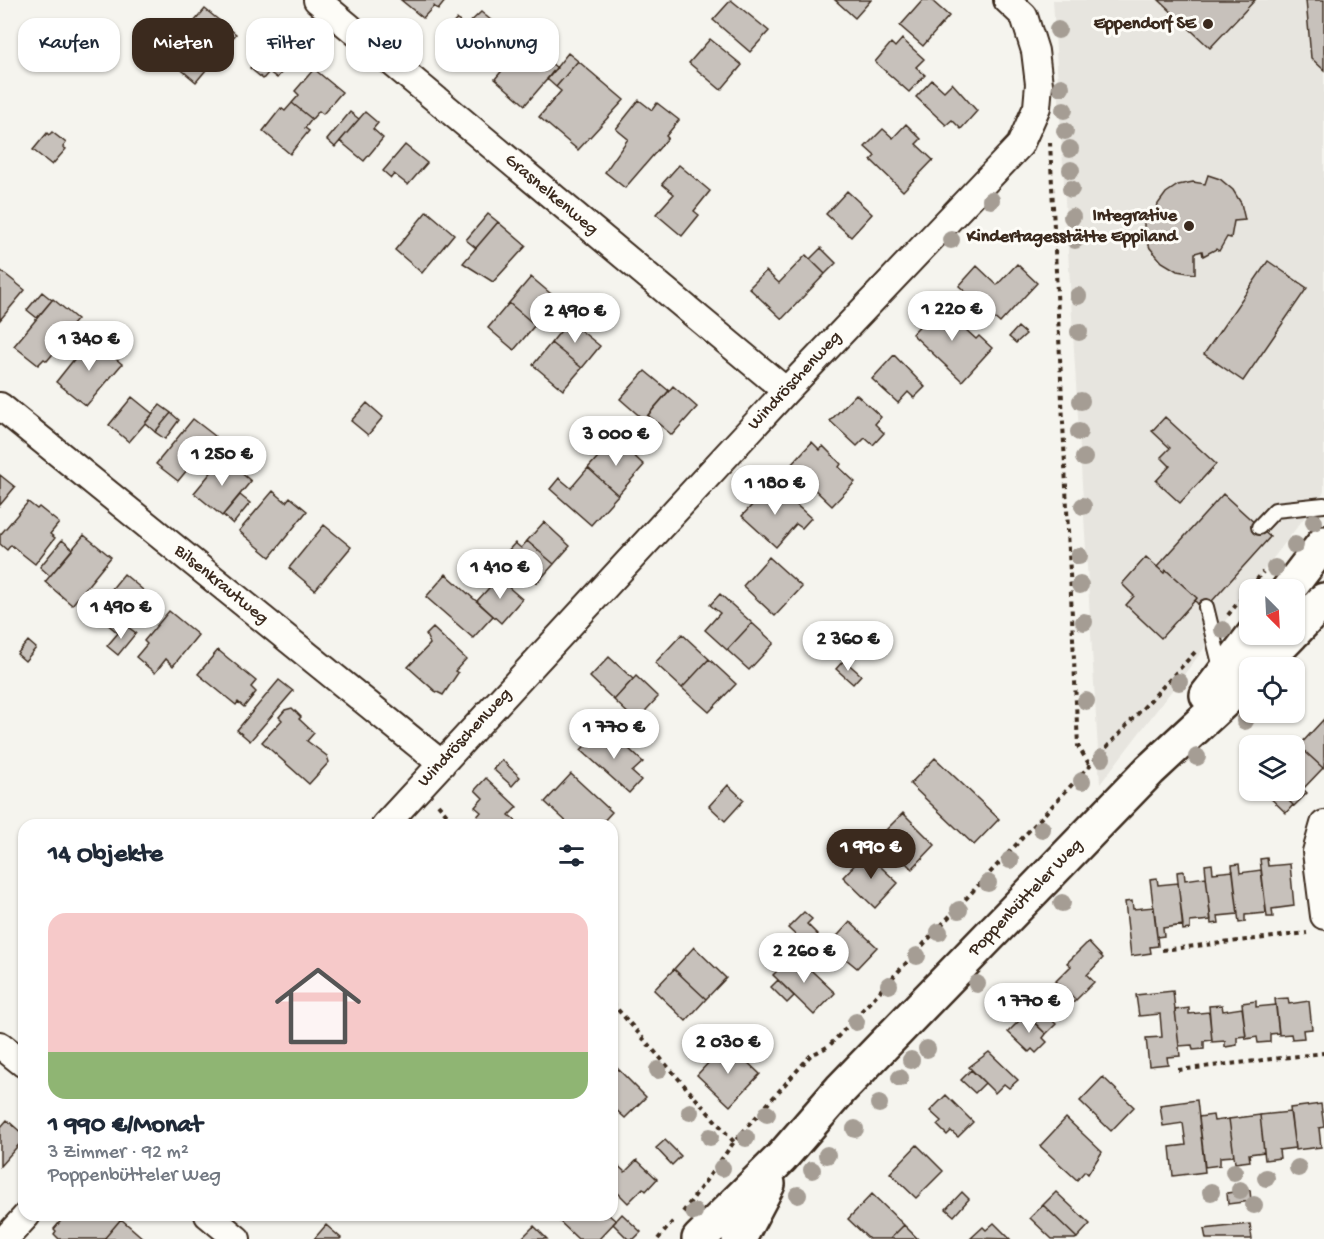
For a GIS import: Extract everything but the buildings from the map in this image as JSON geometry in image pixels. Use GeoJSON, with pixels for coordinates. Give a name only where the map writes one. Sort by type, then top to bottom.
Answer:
{"type":"FeatureCollection","features":[{"type":"Feature","properties":{"kind":"main road"},"geometry":{"type":"LineString","coordinates":[[1279,577],[1324,543]]}},
{"type":"Feature","properties":{"kind":"main road","name":"Poppenbütteler Weg"},"geometry":{"type":"LineString","coordinates":[[1305,620],[1324,600]]}},
{"type":"Feature","properties":{"kind":"main road","name":"Poppenbütteler Weg"},"geometry":{"type":"LineString","coordinates":[[1266,657],[1279,645]]}},
{"type":"Feature","properties":{"kind":"main road","name":"Poppenbütteler Weg"},"geometry":{"type":"LineString","coordinates":[[699,1239],[781,1158],[841,1089],[1239,681]]}},
{"type":"Feature","properties":{"kind":"main road","name":"Poppenbütteler Weg"},"geometry":{"type":"LineString","coordinates":[[740,1239],[781,1158]]}},
{"type":"Feature","properties":{"kind":"street","name":"Grasnelkenweg"},"geometry":{"type":"LineString","coordinates":[[317,0],[786,391]]}},
{"type":"Feature","properties":{"kind":"street","name":"Windröschenweg"},"geometry":{"type":"LineString","coordinates":[[391,819],[786,391],[1020,145],[1037,107],[1039,84],[1035,51],[1016,8]]}},
{"type":"Feature","properties":{"kind":"street","name":"Bilsenkrautweg"},"geometry":{"type":"LineString","coordinates":[[0,406],[442,764]]}},
{"type":"Feature","properties":{"kind":"street"},"geometry":{"type":"LineString","coordinates":[[1318,924],[1316,852],[1324,824]]}},
{"type":"Feature","properties":{"kind":"street"},"geometry":{"type":"LineString","coordinates":[[0,1045],[18,1059]]}},
{"type":"Feature","properties":{"kind":"street"},"geometry":{"type":"LineString","coordinates":[[5,1239],[22,1221]]}},
{"type":"Feature","properties":{"kind":"street"},"geometry":{"type":"LineString","coordinates":[[215,1221],[237,1239]]}},
{"type":"Feature","properties":{"kind":"lane"},"geometry":{"type":"LineString","coordinates":[[1259,527],[1275,510],[1324,505]]}},
{"type":"Feature","properties":{"kind":"lane"},"geometry":{"type":"LineString","coordinates":[[1206,607],[1211,634],[1239,672]]}},
{"type":"Feature","properties":{"kind":"path"},"geometry":{"type":"LineString","coordinates":[[1031,122],[1050,137],[1078,746],[1089,765]]}},
{"type":"Feature","properties":{"kind":"path"},"geometry":{"type":"LineString","coordinates":[[658,1239],[683,1212],[734,1143],[810,1056],[829,1046],[996,870],[1089,765],[1211,634],[1279,577]]}},
{"type":"Feature","properties":{"kind":"path"},"geometry":{"type":"LineString","coordinates":[[1162,950],[1318,924]]}},
{"type":"Feature","properties":{"kind":"path"},"geometry":{"type":"LineString","coordinates":[[618,1010],[734,1143]]}},
{"type":"Feature","properties":{"kind":"path"},"geometry":{"type":"LineString","coordinates":[[1178,1070],[1324,1053]]}},
{"type":"Feature","properties":{"kind":"shaded area"},"geometry":{"type":"Polygon","coordinates":[[[1053,0],[1324,0],[1324,492],[1257,579],[1239,579],[1239,603],[1100,784],[1053,0]]]}},
{"type":"Feature","properties":{"kind":"place","name":"Eppendorf SE"},"geometry":{"type":"Point","coordinates":[1208,24]}},
{"type":"Feature","properties":{"kind":"place","name":"Integrative Kindertagesstätte Eppiland"},"geometry":{"type":"Point","coordinates":[1189,226]}}]}
